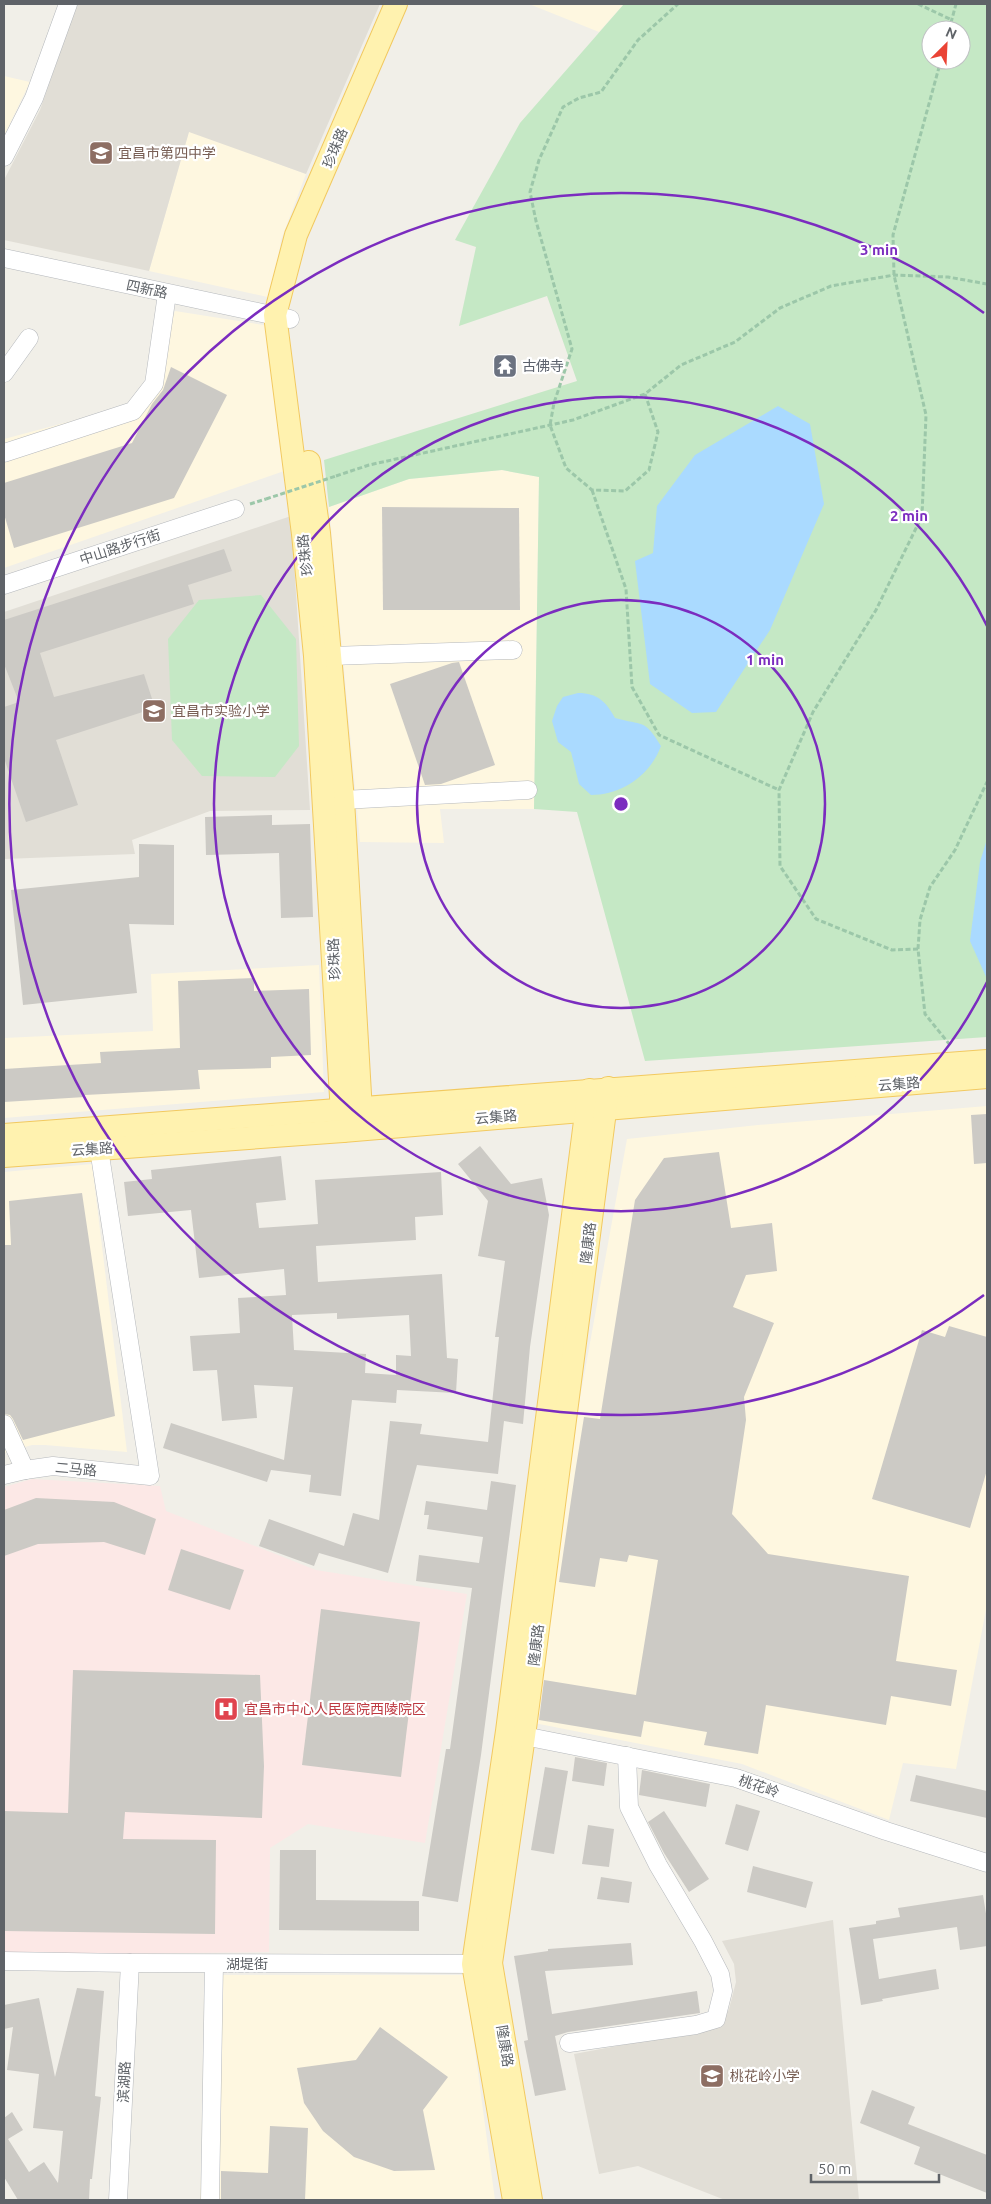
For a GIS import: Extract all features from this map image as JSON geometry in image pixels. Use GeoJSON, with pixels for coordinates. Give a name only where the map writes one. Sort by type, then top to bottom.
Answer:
{"type":"FeatureCollection","features":[{"type":"Feature","properties":{"kind":"main road","name":"珍珠路"},"geometry":{"type":"LineString","coordinates":[[352,1119],[315,656],[283,317],[296,235],[396,4]]}},
{"type":"Feature","properties":{"kind":"main road","name":"珍珠路"},"geometry":{"type":"LineString","coordinates":[[352,1119],[344,800],[319,533],[283,317],[311,238],[411,4]]}},
{"type":"Feature","properties":{"kind":"main road","name":"云集路"},"geometry":{"type":"LineString","coordinates":[[4,1135],[352,1119],[598,1099],[976,1062]]}},
{"type":"Feature","properties":{"kind":"main road","name":"云集路"},"geometry":{"type":"LineString","coordinates":[[598,1099],[987,1077]]}},
{"type":"Feature","properties":{"kind":"main road","name":"隆康路"},"geometry":{"type":"LineString","coordinates":[[531,2200],[482,1964],[524,1736],[598,1099]]}},
{"type":"Feature","properties":{"kind":"main road","name":"隆康路"},"geometry":{"type":"LineString","coordinates":[[514,2200],[482,1964],[507,1731],[598,1099]]}},
{"type":"Feature","properties":{"kind":"main road","name":"云集路"},"geometry":{"type":"LineString","coordinates":[[4,1156],[99,1149],[352,1119]]}},
{"type":"Feature","properties":{"kind":"street"},"geometry":{"type":"LineString","coordinates":[[4,158],[34,98],[68,4]]}},
{"type":"Feature","properties":{"kind":"street","name":"四新路"},"geometry":{"type":"LineString","coordinates":[[4,258],[283,317]]}},
{"type":"Feature","properties":{"kind":"street"},"geometry":{"type":"LineString","coordinates":[[4,453],[133,411],[154,384],[167,294]]}},
{"type":"Feature","properties":{"kind":"street"},"geometry":{"type":"LineString","coordinates":[[4,373],[29,338]]}},
{"type":"Feature","properties":{"kind":"street","name":"中山路步行街"},"geometry":{"type":"LineString","coordinates":[[5,581],[235,509]]}},
{"type":"Feature","properties":{"kind":"street"},"geometry":{"type":"LineString","coordinates":[[331,656],[513,650]]}},
{"type":"Feature","properties":{"kind":"street"},"geometry":{"type":"LineString","coordinates":[[344,800],[528,790]]}},
{"type":"Feature","properties":{"kind":"street","name":"二马路"},"geometry":{"type":"LineString","coordinates":[[4,1475],[53,1466],[150,1476],[99,1149]]}},
{"type":"Feature","properties":{"kind":"street"},"geometry":{"type":"LineString","coordinates":[[4,1424],[25,1470]]}},
{"type":"Feature","properties":{"kind":"street","name":"桃花岭"},"geometry":{"type":"LineString","coordinates":[[524,1736],[736,1778],[886,1831],[987,1863]]}},
{"type":"Feature","properties":{"kind":"street"},"geometry":{"type":"LineString","coordinates":[[569,2044],[696,2025],[716,2020],[723,1991],[720,1974],[704,1941],[658,1865],[629,1807],[627,1756]]}},
{"type":"Feature","properties":{"kind":"street","name":"湖堤街"},"geometry":{"type":"LineString","coordinates":[[4,1961],[130,1964],[482,1964]]}},
{"type":"Feature","properties":{"kind":"street","name":"滨湖路"},"geometry":{"type":"LineString","coordinates":[[118,2200],[130,1964]]}},
{"type":"Feature","properties":{"kind":"street"},"geometry":{"type":"LineString","coordinates":[[210,2200],[214,1964]]}},
{"type":"Feature","properties":{"kind":"path"},"geometry":{"type":"LineString","coordinates":[[678,4],[638,40],[602,92],[579,98],[563,107],[539,160],[530,192],[536,221],[572,349],[554,403],[550,425],[566,468],[592,490],[626,589],[632,687],[659,735],[779,790]]}},
{"type":"Feature","properties":{"kind":"path"},"geometry":{"type":"LineString","coordinates":[[918,4],[952,20],[956,4]]}},
{"type":"Feature","properties":{"kind":"path"},"geometry":{"type":"LineString","coordinates":[[918,948],[892,950],[816,919],[780,866],[779,790],[813,712],[876,610],[922,516],[926,415],[894,275],[893,235],[938,70]]}},
{"type":"Feature","properties":{"kind":"path"},"geometry":{"type":"LineString","coordinates":[[266,499],[370,465],[573,420],[645,394],[680,365],[735,342],[780,308],[831,286],[894,275],[948,276],[987,284]]}},
{"type":"Feature","properties":{"kind":"path"},"geometry":{"type":"LineString","coordinates":[[592,490],[625,491],[649,470],[658,432],[645,394]]}},
{"type":"Feature","properties":{"kind":"path"},"geometry":{"type":"LineString","coordinates":[[976,1062],[925,1014],[918,948],[920,920],[930,887],[955,850],[987,782]]}},
{"type":"Feature","properties":{"kind":"shaded area","name":"宜昌市第四中学"},"geometry":{"type":"Polygon","coordinates":[[[77,4],[380,4],[306,174],[189,132],[149,271],[4,240],[4,180],[40,110],[77,4]]]}},
{"type":"Feature","properties":{"kind":"shaded area"},"geometry":{"type":"Polygon","coordinates":[[[529,4],[624,4],[599,32],[529,4]]]}},
{"type":"Feature","properties":{"kind":"shaded area"},"geometry":{"type":"Polygon","coordinates":[[[4,76],[30,82],[4,136],[4,76]]]}},
{"type":"Feature","properties":{"kind":"shaded area"},"geometry":{"type":"Polygon","coordinates":[[[189,131],[306,174],[281,240],[272,298],[149,271],[189,131]]]}},
{"type":"Feature","properties":{"kind":"shaded area"},"geometry":{"type":"Polygon","coordinates":[[[175,311],[270,326],[287,470],[4,568],[4,439],[128,406],[148,381],[175,311]]]}},
{"type":"Feature","properties":{"kind":"shaded area"},"geometry":{"type":"Polygon","coordinates":[[[502,470],[539,477],[534,809],[440,809],[444,843],[360,842],[329,507],[409,479],[502,470]]]}},
{"type":"Feature","properties":{"kind":"shaded area","name":"宜昌市实验小学"},"geometry":{"type":"Polygon","coordinates":[[[291,516],[310,810],[210,811],[132,840],[135,854],[4,859],[4,612],[291,516]]]}},
{"type":"Feature","properties":{"kind":"shaded area"},"geometry":{"type":"Polygon","coordinates":[[[319,965],[324,1092],[4,1118],[4,1038],[153,1031],[151,974],[319,965]]]}},
{"type":"Feature","properties":{"kind":"shaded area"},"geometry":{"type":"Polygon","coordinates":[[[987,1106],[987,1604],[956,1769],[903,1763],[889,1820],[742,1764],[534,1723],[566,1475],[627,1139],[758,1125],[987,1106]]]}},
{"type":"Feature","properties":{"kind":"shaded area"},"geometry":{"type":"Polygon","coordinates":[[[92,1164],[127,1452],[32,1445],[4,1453],[4,1172],[92,1164]]]}},
{"type":"Feature","properties":{"kind":"shaded area","name":"宜昌市中心人民医院西陵院区"},"geometry":{"type":"Polygon","coordinates":[[[32,1479],[160,1486],[166,1511],[316,1570],[467,1594],[425,1843],[308,1824],[270,1848],[269,1952],[4,1955],[4,1487],[32,1479]]]}},
{"type":"Feature","properties":{"kind":"shaded area","name":"桃花岭小学"},"geometry":{"type":"Polygon","coordinates":[[[833,1920],[859,2200],[725,2200],[638,2166],[599,2174],[574,2054],[719,2027],[729,2009],[736,1982],[734,1964],[722,1941],[833,1920]]]}},
{"type":"Feature","properties":{"kind":"shaded area"},"geometry":{"type":"Polygon","coordinates":[[[210,1975],[465,1975],[495,2200],[200,2200],[210,1975]]]}},
{"type":"Feature","properties":{"kind":"green space"},"geometry":{"type":"Polygon","coordinates":[[[624,4],[987,4],[987,1037],[645,1061],[577,812],[534,809],[539,477],[502,470],[409,479],[329,507],[324,460],[577,381],[547,296],[459,326],[476,247],[455,240],[520,123],[624,4]]]}},
{"type":"Feature","properties":{"kind":"green space"},"geometry":{"type":"Polygon","coordinates":[[[261,595],[296,639],[299,746],[275,777],[202,776],[172,740],[168,639],[199,600],[261,595]]]}},
{"type":"Feature","properties":{"kind":"water"},"geometry":{"type":"Polygon","coordinates":[[[778,406],[810,424],[824,504],[770,630],[716,712],[692,713],[650,684],[635,561],[653,553],[657,506],[695,455],[778,406]]]}},
{"type":"Feature","properties":{"kind":"water"},"geometry":{"type":"Polygon","coordinates":[[[585,693],[601,700],[615,718],[642,724],[651,731],[661,746],[656,757],[642,775],[613,792],[591,795],[579,784],[571,752],[558,742],[552,721],[557,706],[563,697],[585,693]]]}},
{"type":"Feature","properties":{"kind":"water"},"geometry":{"type":"Polygon","coordinates":[[[987,839],[987,979],[970,941],[980,862],[987,839]]]}},
{"type":"Feature","properties":{"kind":"building"},"geometry":{"type":"Polygon","coordinates":[[[171,367],[227,395],[174,498],[14,548],[4,514],[4,483],[132,443],[152,404],[163,390],[171,367]]]}},
{"type":"Feature","properties":{"kind":"building"},"geometry":{"type":"Polygon","coordinates":[[[382,507],[519,508],[520,610],[383,610],[382,507]]]}},
{"type":"Feature","properties":{"kind":"building"},"geometry":{"type":"Polygon","coordinates":[[[224,549],[232,571],[188,585],[194,604],[40,653],[54,697],[144,674],[155,708],[56,740],[78,805],[26,822],[4,758],[4,707],[19,702],[4,664],[4,620],[224,549]]]}},
{"type":"Feature","properties":{"kind":"building"},"geometry":{"type":"Polygon","coordinates":[[[459,662],[495,765],[441,784],[425,785],[390,684],[459,662]]]}},
{"type":"Feature","properties":{"kind":"building"},"geometry":{"type":"Polygon","coordinates":[[[272,815],[272,825],[310,824],[313,917],[281,918],[279,853],[206,855],[205,817],[272,815]]]}},
{"type":"Feature","properties":{"kind":"building"},"geometry":{"type":"Polygon","coordinates":[[[139,844],[174,845],[174,925],[129,924],[137,993],[23,1005],[11,890],[139,877],[139,844]]]}},
{"type":"Feature","properties":{"kind":"building"},"geometry":{"type":"Polygon","coordinates":[[[254,978],[254,991],[309,989],[311,1055],[271,1057],[271,1068],[198,1070],[200,1089],[85,1095],[85,1097],[4,1102],[4,1069],[101,1063],[100,1052],[180,1048],[178,981],[254,978]]]}},
{"type":"Feature","properties":{"kind":"building"},"geometry":{"type":"Polygon","coordinates":[[[987,1114],[987,1163],[974,1164],[971,1115],[987,1114]]]}},
{"type":"Feature","properties":{"kind":"building"},"geometry":{"type":"Polygon","coordinates":[[[480,1146],[511,1184],[542,1178],[549,1215],[530,1347],[523,1424],[504,1421],[498,1474],[417,1465],[388,1573],[319,1553],[314,1566],[259,1546],[269,1519],[344,1546],[353,1513],[379,1520],[390,1421],[422,1424],[420,1434],[488,1442],[499,1337],[495,1337],[505,1261],[478,1256],[488,1201],[458,1164],[480,1146]]]}},
{"type":"Feature","properties":{"kind":"building"},"geometry":{"type":"Polygon","coordinates":[[[719,1152],[731,1228],[772,1223],[777,1271],[746,1275],[733,1307],[774,1323],[744,1397],[746,1420],[732,1514],[768,1554],[909,1576],[896,1661],[957,1670],[951,1706],[891,1696],[886,1725],[766,1705],[758,1754],[704,1745],[707,1732],[644,1721],[641,1737],[539,1720],[544,1680],[636,1695],[658,1560],[629,1555],[627,1562],[600,1558],[595,1587],[559,1582],[575,1473],[584,1417],[600,1419],[635,1200],[664,1158],[719,1152]]]}},
{"type":"Feature","properties":{"kind":"building"},"geometry":{"type":"Polygon","coordinates":[[[281,1156],[286,1200],[256,1203],[259,1228],[318,1224],[315,1180],[441,1172],[443,1215],[415,1217],[416,1240],[316,1246],[318,1282],[442,1274],[447,1358],[458,1359],[456,1393],[397,1390],[396,1403],[352,1400],[341,1496],[309,1492],[311,1475],[271,1470],[267,1482],[163,1448],[171,1423],[284,1460],[293,1387],[254,1385],[257,1418],[222,1421],[217,1370],[193,1371],[190,1336],[240,1333],[238,1298],[286,1295],[284,1269],[199,1278],[191,1210],[128,1216],[124,1182],[152,1179],[151,1170],[281,1156]],[[337,1313],[292,1315],[294,1350],[366,1354],[365,1373],[396,1375],[396,1355],[411,1356],[409,1315],[337,1319],[337,1313]]]}},
{"type":"Feature","properties":{"kind":"building"},"geometry":{"type":"Polygon","coordinates":[[[82,1193],[115,1416],[23,1440],[13,1419],[10,1415],[4,1414],[4,1245],[11,1245],[9,1201],[82,1193]]]}},
{"type":"Feature","properties":{"kind":"building"},"geometry":{"type":"Polygon","coordinates":[[[949,1326],[987,1337],[987,1470],[970,1528],[872,1499],[922,1330],[945,1337],[949,1326]]]}},
{"type":"Feature","properties":{"kind":"building"},"geometry":{"type":"Polygon","coordinates":[[[491,1481],[516,1485],[481,1755],[458,1902],[422,1896],[446,1749],[450,1749],[472,1588],[416,1581],[419,1555],[479,1563],[483,1537],[427,1529],[429,1515],[424,1515],[426,1501],[487,1510],[491,1481]]]}},
{"type":"Feature","properties":{"kind":"building"},"geometry":{"type":"Polygon","coordinates":[[[36,1498],[114,1502],[156,1519],[145,1555],[104,1542],[38,1544],[4,1556],[4,1510],[36,1498]]]}},
{"type":"Feature","properties":{"kind":"building"},"geometry":{"type":"Polygon","coordinates":[[[181,1549],[244,1570],[230,1610],[168,1590],[181,1549]]]}},
{"type":"Feature","properties":{"kind":"building"},"geometry":{"type":"Polygon","coordinates":[[[321,1609],[420,1622],[401,1777],[302,1765],[321,1609]]]}},
{"type":"Feature","properties":{"kind":"building"},"geometry":{"type":"Polygon","coordinates":[[[73,1670],[260,1675],[264,1766],[262,1818],[125,1812],[123,1839],[216,1840],[215,1934],[4,1931],[4,1811],[68,1813],[73,1670]]]}},
{"type":"Feature","properties":{"kind":"building"},"geometry":{"type":"Polygon","coordinates":[[[575,1757],[607,1763],[604,1786],[572,1781],[575,1757]]]}},
{"type":"Feature","properties":{"kind":"building"},"geometry":{"type":"Polygon","coordinates":[[[545,1767],[568,1771],[554,1854],[531,1850],[545,1767]]]}},
{"type":"Feature","properties":{"kind":"building"},"geometry":{"type":"Polygon","coordinates":[[[642,1770],[710,1784],[706,1807],[639,1795],[642,1770]]]}},
{"type":"Feature","properties":{"kind":"building"},"geometry":{"type":"Polygon","coordinates":[[[916,1775],[987,1791],[987,1818],[910,1801],[916,1775]]]}},
{"type":"Feature","properties":{"kind":"building"},"geometry":{"type":"Polygon","coordinates":[[[736,1804],[760,1811],[748,1851],[725,1844],[736,1804]]]}},
{"type":"Feature","properties":{"kind":"building"},"geometry":{"type":"Polygon","coordinates":[[[664,1811],[709,1879],[689,1892],[664,1853],[648,1822],[664,1811]]]}},
{"type":"Feature","properties":{"kind":"building"},"geometry":{"type":"Polygon","coordinates":[[[588,1825],[614,1829],[609,1867],[582,1864],[588,1825]]]}},
{"type":"Feature","properties":{"kind":"building"},"geometry":{"type":"Polygon","coordinates":[[[280,1850],[316,1850],[316,1900],[419,1901],[419,1931],[279,1930],[280,1850]]]}},
{"type":"Feature","properties":{"kind":"building"},"geometry":{"type":"Polygon","coordinates":[[[753,1866],[813,1882],[806,1908],[747,1892],[753,1866]]]}},
{"type":"Feature","properties":{"kind":"building"},"geometry":{"type":"Polygon","coordinates":[[[601,1877],[632,1882],[629,1903],[597,1899],[601,1877]]]}},
{"type":"Feature","properties":{"kind":"building"},"geometry":{"type":"Polygon","coordinates":[[[983,1895],[987,1920],[987,1946],[960,1950],[957,1927],[873,1939],[879,1979],[936,1969],[939,1989],[882,1999],[883,2001],[861,2005],[849,1928],[876,1924],[876,1921],[900,1917],[898,1908],[983,1895]]]}},
{"type":"Feature","properties":{"kind":"building"},"geometry":{"type":"Polygon","coordinates":[[[631,1943],[633,1965],[545,1971],[552,2014],[697,1991],[700,2013],[568,2032],[555,2036],[566,2090],[535,2096],[524,2041],[528,2040],[514,1956],[548,1951],[548,1949],[631,1943]]]}},
{"type":"Feature","properties":{"kind":"building"},"geometry":{"type":"Polygon","coordinates":[[[77,1988],[104,1991],[95,2096],[101,2097],[89,2200],[18,2200],[4,2177],[4,2118],[12,2112],[23,2130],[8,2139],[29,2172],[44,2162],[58,2183],[63,2131],[33,2128],[39,2074],[7,2070],[13,2027],[4,2029],[4,2005],[39,1998],[55,2077],[77,1988]]]}},
{"type":"Feature","properties":{"kind":"building"},"geometry":{"type":"Polygon","coordinates":[[[380,2027],[448,2077],[423,2110],[435,2170],[394,2171],[354,2157],[323,2131],[304,2103],[297,2068],[356,2060],[380,2027]]]}},
{"type":"Feature","properties":{"kind":"building"},"geometry":{"type":"Polygon","coordinates":[[[872,2090],[915,2107],[908,2124],[987,2155],[987,2193],[914,2164],[920,2147],[860,2123],[872,2090]]]}},
{"type":"Feature","properties":{"kind":"building"},"geometry":{"type":"Polygon","coordinates":[[[270,2126],[308,2128],[305,2200],[221,2200],[221,2171],[268,2173],[270,2126]]]}},
{"type":"Feature","properties":{"kind":"place","name":"宜昌市第四中学"},"geometry":{"type":"Point","coordinates":[101,153]}},
{"type":"Feature","properties":{"kind":"place","name":"古佛寺"},"geometry":{"type":"Point","coordinates":[505,366]}},
{"type":"Feature","properties":{"kind":"place","name":"宜昌市实验小学"},"geometry":{"type":"Point","coordinates":[154,711]}},
{"type":"Feature","properties":{"kind":"place","name":"宜昌市中心人民医院西陵院区"},"geometry":{"type":"Point","coordinates":[226,1709]}},
{"type":"Feature","properties":{"kind":"place","name":"桃花岭小学"},"geometry":{"type":"Point","coordinates":[712,2076]}}]}
